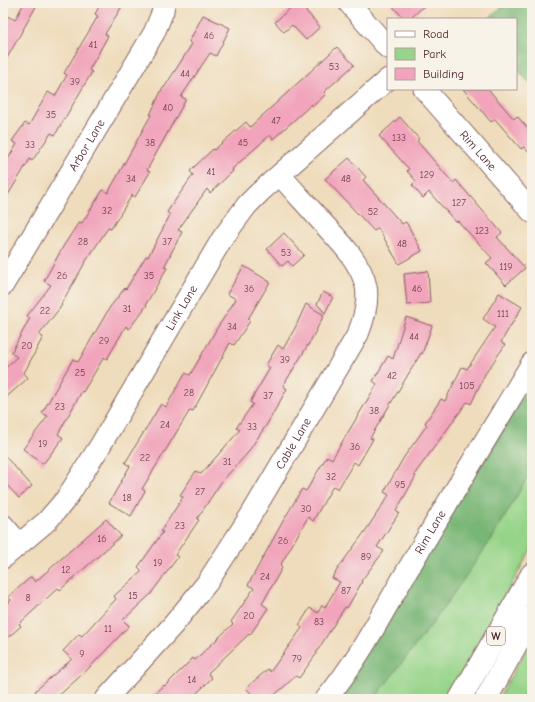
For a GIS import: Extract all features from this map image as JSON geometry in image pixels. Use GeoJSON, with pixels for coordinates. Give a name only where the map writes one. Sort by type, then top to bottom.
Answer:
{"type":"FeatureCollection","features":[{"type":"Feature","properties":{"kind":"highway","name":"W"},"geometry":{"type":"LineString","coordinates":[[460,699],[532,574]]}},
{"type":"Feature","properties":{"kind":"highway","name":"W"},"geometry":{"type":"LineString","coordinates":[[486,699],[532,616]]}},
{"type":"Feature","properties":{"kind":"street","name":"Arbor Lane"},"geometry":{"type":"LineString","coordinates":[[3,285],[154,33],[163,11],[164,3]]}},
{"type":"Feature","properties":{"kind":"street"},"geometry":{"type":"LineString","coordinates":[[349,3],[387,47]]}},
{"type":"Feature","properties":{"kind":"street","name":"Link Lane"},"geometry":{"type":"LineString","coordinates":[[3,558],[47,521],[66,499],[104,439],[222,239],[247,205],[387,80]]}},
{"type":"Feature","properties":{"kind":"street","name":"Rim Lane"},"geometry":{"type":"LineString","coordinates":[[425,90],[532,212]]}},
{"type":"Feature","properties":{"kind":"street","name":"Cable Lane"},"geometry":{"type":"LineString","coordinates":[[106,699],[173,625],[207,583],[251,514],[358,334],[363,322],[367,304],[366,287],[361,270],[346,249],[280,175]]}},
{"type":"Feature","properties":{"kind":"street","name":"Rim Lane"},"geometry":{"type":"LineString","coordinates":[[326,699],[338,685],[364,647],[409,567],[532,363]]}},
{"type":"Feature","properties":{"kind":"street"},"geometry":{"type":"LineString","coordinates":[[3,525],[20,544]]}},
{"type":"Feature","properties":{"kind":"green space"},"geometry":{"type":"Polygon","coordinates":[[[507,3],[532,3],[532,86],[517,69],[517,18],[489,18],[507,3]]]}},
{"type":"Feature","properties":{"kind":"green space"},"geometry":{"type":"Polygon","coordinates":[[[532,382],[532,469],[493,537],[434,621],[374,699],[331,699],[532,382]]]}},
{"type":"Feature","properties":{"kind":"green space"},"geometry":{"type":"Polygon","coordinates":[[[532,469],[532,548],[447,699],[374,699],[434,621],[493,537],[532,469]]]}},
{"type":"Feature","properties":{"kind":"green space"},"geometry":{"type":"Polygon","coordinates":[[[532,640],[532,680],[521,699],[498,699],[532,640]]]}},
{"type":"Feature","properties":{"kind":"building"},"geometry":{"type":"Polygon","coordinates":[[[24,3],[38,3],[3,65],[3,23],[7,16],[15,20],[24,3]]]}},
{"type":"Feature","properties":{"kind":"building"},"geometry":{"type":"Polygon","coordinates":[[[101,3],[124,3],[105,34],[108,36],[89,70],[92,72],[55,135],[51,133],[32,161],[30,159],[3,203],[3,167],[17,144],[12,141],[25,123],[29,125],[48,92],[55,96],[67,75],[64,73],[98,16],[95,14],[101,3]]]}},
{"type":"Feature","properties":{"kind":"building"},"geometry":{"type":"Polygon","coordinates":[[[296,3],[299,3],[320,27],[306,40],[292,25],[284,32],[275,22],[296,3]]]}},
{"type":"Feature","properties":{"kind":"building"},"geometry":{"type":"Polygon","coordinates":[[[390,3],[427,3],[411,18],[403,18],[390,3]]]}},
{"type":"Feature","properties":{"kind":"building"},"geometry":{"type":"Polygon","coordinates":[[[203,15],[230,28],[216,56],[210,53],[181,97],[186,99],[147,170],[150,172],[135,197],[132,195],[111,229],[108,228],[86,261],[61,304],[62,305],[39,335],[43,337],[24,373],[28,378],[3,400],[3,370],[17,357],[11,353],[30,318],[27,316],[51,285],[44,281],[79,222],[82,223],[103,190],[108,193],[151,115],[163,87],[164,88],[192,44],[189,42],[203,15]]]}},
{"type":"Feature","properties":{"kind":"building"},"geometry":{"type":"Polygon","coordinates":[[[337,47],[354,65],[324,92],[326,94],[313,106],[312,104],[273,139],[270,135],[232,169],[233,171],[210,193],[207,189],[178,230],[182,232],[164,267],[167,268],[146,304],[147,305],[129,329],[126,326],[107,359],[104,357],[83,392],[82,391],[58,434],[63,438],[43,464],[23,449],[48,416],[42,413],[73,359],[78,362],[110,307],[125,288],[126,289],[146,256],[148,257],[170,215],[167,212],[193,175],[190,171],[213,149],[214,150],[246,122],[250,127],[337,47]]]}},
{"type":"Feature","properties":{"kind":"building"},"geometry":{"type":"Polygon","coordinates":[[[464,90],[489,90],[514,119],[517,116],[532,133],[532,156],[524,147],[521,149],[495,119],[491,122],[464,90]]]}},
{"type":"Feature","properties":{"kind":"building"},"geometry":{"type":"Polygon","coordinates":[[[400,117],[419,139],[417,141],[453,183],[456,180],[502,233],[497,237],[525,268],[506,285],[486,263],[492,258],[429,192],[423,198],[412,185],[416,181],[407,171],[409,169],[379,136],[400,117]]]}},
{"type":"Feature","properties":{"kind":"building"},"geometry":{"type":"Polygon","coordinates":[[[349,158],[366,177],[363,180],[402,224],[406,222],[422,251],[399,264],[378,228],[374,231],[325,179],[349,158]]]}},
{"type":"Feature","properties":{"kind":"building"},"geometry":{"type":"Polygon","coordinates":[[[284,233],[304,255],[292,266],[288,261],[282,266],[267,249],[284,233]]]}},
{"type":"Feature","properties":{"kind":"building"},"geometry":{"type":"Polygon","coordinates":[[[244,266],[270,282],[248,319],[250,321],[234,345],[230,343],[193,411],[190,410],[142,489],[145,491],[131,516],[109,503],[130,466],[125,463],[161,404],[166,407],[185,373],[190,375],[236,299],[227,294],[244,266]]]}},
{"type":"Feature","properties":{"kind":"building"},"geometry":{"type":"Polygon","coordinates":[[[428,271],[430,303],[407,305],[404,274],[428,271]]]}},
{"type":"Feature","properties":{"kind":"building"},"geometry":{"type":"Polygon","coordinates":[[[323,292],[333,297],[325,313],[317,304],[323,292]]]}},
{"type":"Feature","properties":{"kind":"building"},"geometry":{"type":"Polygon","coordinates":[[[499,293],[522,307],[501,342],[505,345],[485,374],[471,404],[467,402],[414,475],[416,476],[396,511],[399,513],[377,547],[384,551],[361,581],[362,582],[347,608],[345,607],[317,653],[299,678],[296,676],[270,699],[256,699],[246,688],[268,669],[270,672],[302,628],[299,625],[310,608],[318,613],[322,605],[325,607],[340,582],[332,578],[389,495],[384,492],[404,457],[427,425],[425,423],[441,399],[445,401],[462,367],[467,369],[495,327],[483,319],[499,293]]]}},
{"type":"Feature","properties":{"kind":"building"},"geometry":{"type":"Polygon","coordinates":[[[306,304],[324,315],[311,340],[283,386],[287,389],[267,424],[246,455],[222,481],[197,519],[199,520],[175,555],[178,557],[152,593],[123,620],[129,626],[87,670],[55,699],[42,699],[35,691],[72,659],[63,651],[79,634],[82,636],[116,599],[114,596],[142,571],[138,567],[163,532],[161,531],[183,497],[180,495],[196,471],[201,474],[240,430],[236,428],[253,404],[250,402],[270,368],[266,365],[278,345],[283,349],[306,304]]]}},
{"type":"Feature","properties":{"kind":"building"},"geometry":{"type":"Polygon","coordinates":[[[406,317],[432,326],[422,354],[421,353],[370,438],[373,439],[358,465],[354,462],[338,489],[333,486],[313,521],[308,517],[280,566],[282,568],[262,604],[268,608],[250,635],[249,634],[208,673],[212,678],[191,699],[148,699],[164,685],[165,686],[193,658],[195,660],[233,624],[231,622],[254,588],[248,585],[302,489],[306,491],[327,456],[332,459],[377,384],[373,381],[388,356],[393,359],[406,317]]]}},
{"type":"Feature","properties":{"kind":"building"},"geometry":{"type":"Polygon","coordinates":[[[3,454],[32,486],[19,498],[3,481],[3,454]]]}},
{"type":"Feature","properties":{"kind":"building"},"geometry":{"type":"Polygon","coordinates":[[[106,519],[121,536],[60,590],[58,588],[19,624],[21,626],[3,642],[3,607],[11,600],[8,597],[31,577],[35,582],[106,519]]]}}]}
